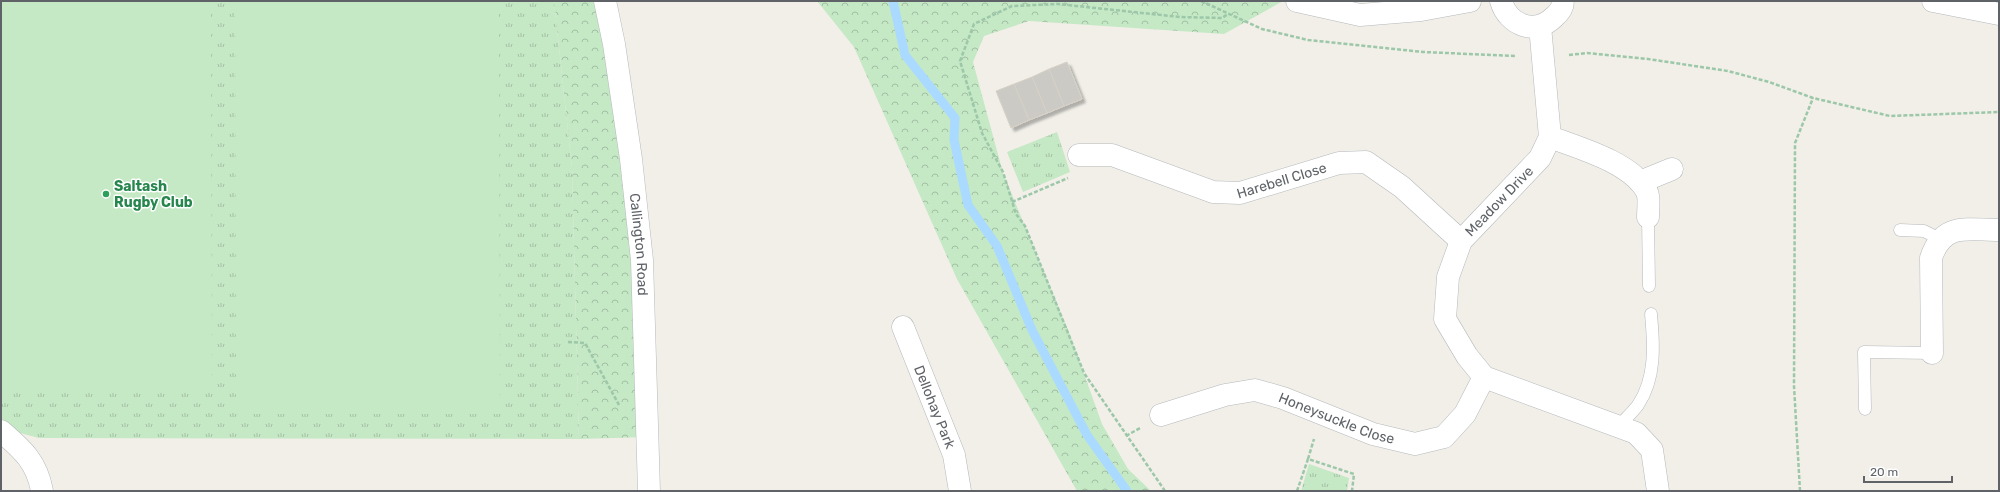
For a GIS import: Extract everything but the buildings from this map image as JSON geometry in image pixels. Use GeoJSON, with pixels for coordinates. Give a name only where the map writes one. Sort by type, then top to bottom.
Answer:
{"type":"FeatureCollection","features":[{"type":"Feature","properties":{"kind":"street","name":"Callington Road"},"geometry":{"type":"LineString","coordinates":[[605,1],[614,44],[631,159],[642,260],[649,491]]}},
{"type":"Feature","properties":{"kind":"street"},"geometry":{"type":"LineString","coordinates":[[1297,1],[1360,15],[1420,10],[1470,1]]}},
{"type":"Feature","properties":{"kind":"street"},"geometry":{"type":"LineString","coordinates":[[1501,1],[1504,12],[1510,18],[1522,25],[1540,26],[1549,22],[1559,13],[1563,1]]}},
{"type":"Feature","properties":{"kind":"street"},"geometry":{"type":"LineString","coordinates":[[1933,1],[1999,14]]}},
{"type":"Feature","properties":{"kind":"street"},"geometry":{"type":"LineString","coordinates":[[1540,26],[1550,137],[1611,161],[1636,177],[1647,191],[1648,217]]}},
{"type":"Feature","properties":{"kind":"street","name":"Meadow Drive"},"geometry":{"type":"LineString","coordinates":[[1484,377],[1467,356],[1445,319],[1448,277],[1461,241],[1540,158],[1550,137]]}},
{"type":"Feature","properties":{"kind":"street","name":"Harebell Close"},"geometry":{"type":"LineString","coordinates":[[1079,155],[1112,155],[1213,192],[1240,193],[1339,163],[1366,162],[1402,187],[1461,241]]}},
{"type":"Feature","properties":{"kind":"street"},"geometry":{"type":"LineString","coordinates":[[1640,182],[1672,169]]}},
{"type":"Feature","properties":{"kind":"street"},"geometry":{"type":"LineString","coordinates":[[1932,353],[1931,258],[1940,239],[1949,232],[1961,230],[1999,230]]}},
{"type":"Feature","properties":{"kind":"street","name":"Dellohay Park"},"geometry":{"type":"LineString","coordinates":[[903,327],[954,455],[958,490]]}},
{"type":"Feature","properties":{"kind":"street"},"geometry":{"type":"LineString","coordinates":[[1484,377],[1636,433],[1652,450],[1658,491]]}},
{"type":"Feature","properties":{"kind":"street","name":"Honeysuckle Close"},"geometry":{"type":"LineString","coordinates":[[1161,415],[1225,395],[1255,390],[1283,398],[1373,434],[1415,444],[1444,437],[1465,414],[1484,377]]}},
{"type":"Feature","properties":{"kind":"street"},"geometry":{"type":"LineString","coordinates":[[1,432],[25,452],[40,480],[42,491]]}},
{"type":"Feature","properties":{"kind":"lane"},"geometry":{"type":"LineString","coordinates":[[1648,217],[1649,286]]}},
{"type":"Feature","properties":{"kind":"lane"},"geometry":{"type":"LineString","coordinates":[[1900,230],[1924,231],[1940,239]]}},
{"type":"Feature","properties":{"kind":"lane"},"geometry":{"type":"LineString","coordinates":[[1620,426],[1638,404],[1646,388],[1652,367],[1655,347],[1651,314]]}},
{"type":"Feature","properties":{"kind":"lane"},"geometry":{"type":"LineString","coordinates":[[1865,409],[1864,352],[1932,353]]}},
{"type":"Feature","properties":{"kind":"path"},"geometry":{"type":"LineString","coordinates":[[1201,1],[1262,29],[1308,40],[1453,54],[1543,56],[1587,53],[1648,59],[1728,71],[1769,82],[1813,98],[1890,116],[1999,112]]}},
{"type":"Feature","properties":{"kind":"path"},"geometry":{"type":"LineString","coordinates":[[1165,491],[1084,373],[1025,226],[1016,214],[1003,172],[982,133],[960,61],[974,24],[1012,6],[1058,4],[1180,17],[1222,18],[1228,14]]}},
{"type":"Feature","properties":{"kind":"path"},"geometry":{"type":"LineString","coordinates":[[1800,491],[1794,386],[1795,143],[1813,98]]}},
{"type":"Feature","properties":{"kind":"path"},"geometry":{"type":"LineString","coordinates":[[1012,202],[1074,176],[1079,155]]}},
{"type":"Feature","properties":{"kind":"path"},"geometry":{"type":"LineString","coordinates":[[568,342],[585,343],[627,419],[647,420]]}},
{"type":"Feature","properties":{"kind":"path"},"geometry":{"type":"LineString","coordinates":[[1297,491],[1308,459],[1354,474],[1352,491]]}},
{"type":"Feature","properties":{"kind":"green space"},"geometry":{"type":"Polygon","coordinates":[[[1,1],[554,1],[572,168],[579,439],[39,438],[1,428],[1,1]]]}},
{"type":"Feature","properties":{"kind":"green space","name":"Saltash Rugby Club"},"geometry":{"type":"Polygon","coordinates":[[[1,1],[211,1],[212,388],[1,388],[1,1]]]}},
{"type":"Feature","properties":{"kind":"green space"},"geometry":{"type":"Polygon","coordinates":[[[235,1],[499,1],[500,414],[236,414],[235,1]]]}},
{"type":"Feature","properties":{"kind":"green space"},"geometry":{"type":"Polygon","coordinates":[[[554,1],[605,1],[614,44],[647,437],[579,439],[572,168],[554,1]]]}},
{"type":"Feature","properties":{"kind":"green space"},"geometry":{"type":"Polygon","coordinates":[[[817,1],[1283,1],[1224,34],[1029,21],[984,36],[973,62],[1003,173],[1070,335],[1102,424],[1128,469],[1151,491],[1077,491],[957,279],[854,47],[817,1]]]}},
{"type":"Feature","properties":{"kind":"green space"},"geometry":{"type":"Polygon","coordinates":[[[1057,132],[1070,172],[1023,192],[1007,152],[1057,132]]]}},
{"type":"Feature","properties":{"kind":"green space"},"geometry":{"type":"Polygon","coordinates":[[[1309,464],[1349,478],[1347,491],[1301,491],[1309,464]]]}},
{"type":"Feature","properties":{"kind":"waterway"},"geometry":{"type":"LineString","coordinates":[[893,1],[905,55],[955,118],[954,140],[968,205],[997,246],[1032,330],[1087,435],[1127,491]]}},
{"type":"Feature","properties":{"kind":"place","name":"Saltash Rugby Club"},"geometry":{"type":"Point","coordinates":[106,194]}}]}
